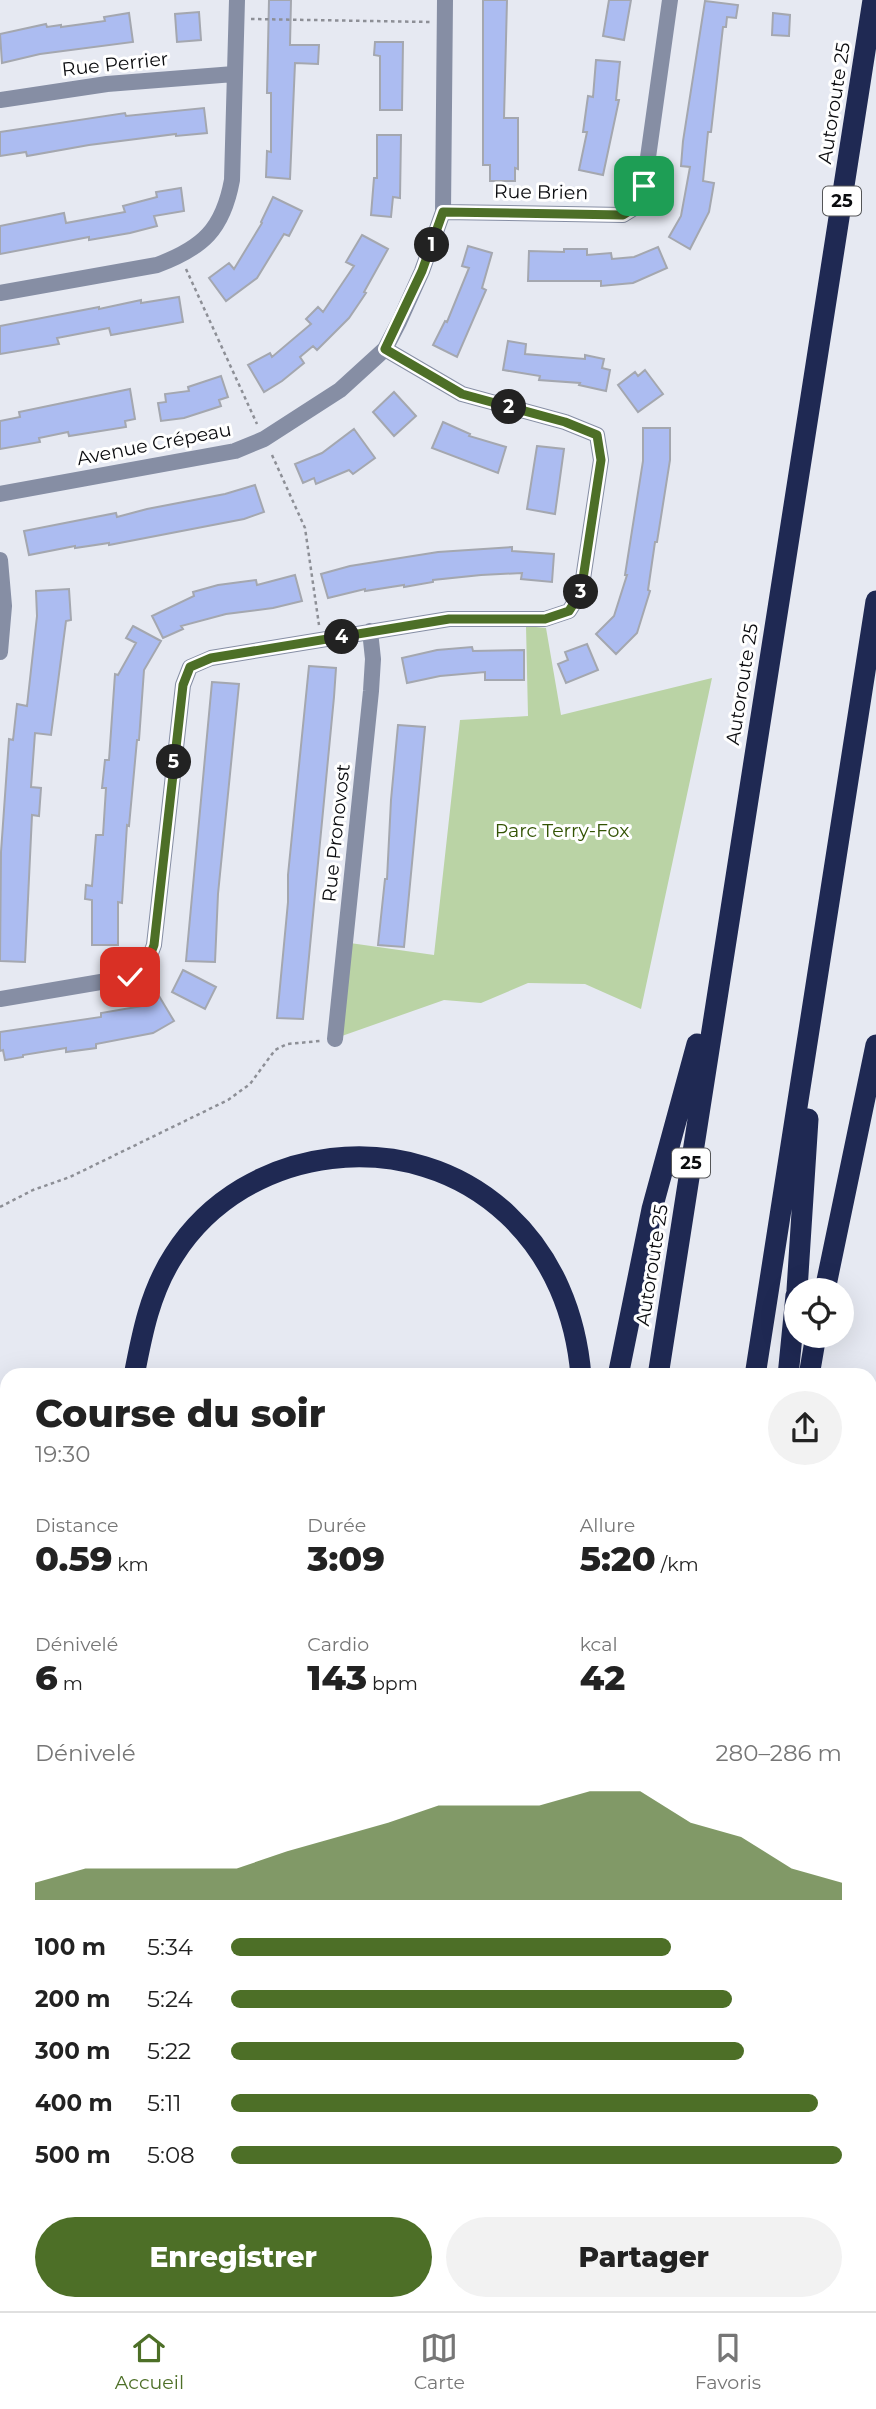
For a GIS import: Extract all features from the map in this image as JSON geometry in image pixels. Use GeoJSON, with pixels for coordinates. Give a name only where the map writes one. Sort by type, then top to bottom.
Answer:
{"type":"FeatureCollection","features":[{"type":"Feature","properties":{"kind":"highway","name":"Autoroute 25"},"geometry":{"type":"LineString","coordinates":[[659,1368],[873,0]]}},
{"type":"Feature","properties":{"kind":"highway"},"geometry":{"type":"LineString","coordinates":[[756,1368],[876,601]]}},
{"type":"Feature","properties":{"kind":"highway"},"geometry":{"type":"LineString","coordinates":[[620,1368],[652,1209],[723,950]]}},
{"type":"Feature","properties":{"kind":"highway"},"geometry":{"type":"LineString","coordinates":[[798,1278],[814,1005]]}},
{"type":"Feature","properties":{"kind":"highway"},"geometry":{"type":"LineString","coordinates":[[827,1278],[876,1045]]}},
{"type":"Feature","properties":{"kind":"highway"},"geometry":{"type":"LineString","coordinates":[[136,1368],[146,1318],[160,1282],[174,1254],[201,1221],[241,1189],[272,1172],[310,1161],[351,1156],[389,1158],[433,1169],[480,1193],[509,1215],[534,1244],[556,1281],[575,1335],[580,1368]]}},
{"type":"Feature","properties":{"kind":"highway"},"geometry":{"type":"LineString","coordinates":[[789,1368],[791,1348]]}},
{"type":"Feature","properties":{"kind":"highway"},"geometry":{"type":"LineString","coordinates":[[811,1368],[814,1348]]}},
{"type":"Feature","properties":{"kind":"street"},"geometry":{"type":"LineString","coordinates":[[0,293],[157,265],[181,256],[206,239],[228,204],[232,180],[237,0]]}},
{"type":"Feature","properties":{"kind":"street","name":"Avenue Crépeau"},"geometry":{"type":"LineString","coordinates":[[0,494],[235,452],[264,439],[340,390],[385,349],[422,271],[443,212],[444,0]]}},
{"type":"Feature","properties":{"kind":"street","name":"Rue Brien"},"geometry":{"type":"LineString","coordinates":[[443,212],[623,215],[636,207],[644,186],[670,0]]}},
{"type":"Feature","properties":{"kind":"street","name":"Rue Perrier"},"geometry":{"type":"LineString","coordinates":[[0,100],[107,84],[234,74]]}},
{"type":"Feature","properties":{"kind":"street"},"geometry":{"type":"LineString","coordinates":[[0,999],[130,977],[146,966],[154,945],[183,685],[190,667],[211,658],[449,619],[545,619],[569,611],[581,592],[601,460],[597,435],[565,422],[462,394],[385,349]]}},
{"type":"Feature","properties":{"kind":"street"},"geometry":{"type":"LineString","coordinates":[[0,560],[4,606],[0,652]]}},
{"type":"Feature","properties":{"kind":"street","name":"Rue Pronovost"},"geometry":{"type":"LineString","coordinates":[[335,1039],[371,691],[373,659],[370,631]]}},
{"type":"Feature","properties":{"kind":"path"},"geometry":{"type":"LineString","coordinates":[[247,16],[247,19],[444,22]]}},
{"type":"Feature","properties":{"kind":"path"},"geometry":{"type":"LineString","coordinates":[[178,269],[191,262]]}},
{"type":"Feature","properties":{"kind":"path"},"geometry":{"type":"LineString","coordinates":[[185,265],[257,424]]}},
{"type":"Feature","properties":{"kind":"path"},"geometry":{"type":"LineString","coordinates":[[270,452],[305,528],[321,641]]}},
{"type":"Feature","properties":{"kind":"path"},"geometry":{"type":"LineString","coordinates":[[0,1207],[33,1190],[70,1177],[228,1100],[250,1084],[275,1050],[288,1044],[335,1039]]}},
{"type":"Feature","properties":{"kind":"green space","name":"Parc Terry-Fox"},"geometry":{"type":"Polygon","coordinates":[[[526,626],[546,628],[561,715],[712,678],[641,1009],[585,984],[528,983],[481,1003],[444,1000],[339,1037],[343,942],[434,955],[460,720],[528,716],[526,626]]]}},
{"type":"Feature","properties":{"kind":"building"},"geometry":{"type":"Polygon","coordinates":[[[269,0],[291,0],[290,45],[319,45],[318,64],[295,63],[290,179],[266,177],[267,151],[271,152],[271,93],[267,93],[269,0]]]}},
{"type":"Feature","properties":{"kind":"building"},"geometry":{"type":"Polygon","coordinates":[[[483,0],[507,0],[504,118],[518,118],[518,169],[515,168],[515,181],[490,181],[490,165],[483,165],[483,0]]]}},
{"type":"Feature","properties":{"kind":"building"},"geometry":{"type":"Polygon","coordinates":[[[609,0],[631,0],[624,40],[603,36],[609,0]]]}},
{"type":"Feature","properties":{"kind":"building"},"geometry":{"type":"Polygon","coordinates":[[[705,1],[738,5],[736,18],[727,17],[726,27],[723,27],[711,132],[708,132],[703,181],[714,183],[709,212],[690,249],[669,237],[681,216],[690,167],[681,166],[683,141],[705,1]]]}},
{"type":"Feature","properties":{"kind":"building"},"geometry":{"type":"Polygon","coordinates":[[[199,12],[201,40],[177,42],[175,14],[199,12]]]}},
{"type":"Feature","properties":{"kind":"building"},"geometry":{"type":"Polygon","coordinates":[[[129,13],[133,42],[40,54],[2,63],[0,34],[46,24],[47,27],[61,27],[105,21],[104,17],[129,13]]]}},
{"type":"Feature","properties":{"kind":"building"},"geometry":{"type":"Polygon","coordinates":[[[773,13],[790,15],[789,36],[772,35],[773,13]]]}},
{"type":"Feature","properties":{"kind":"building"},"geometry":{"type":"Polygon","coordinates":[[[375,42],[403,42],[402,110],[380,110],[380,56],[374,55],[375,42]]]}},
{"type":"Feature","properties":{"kind":"building"},"geometry":{"type":"Polygon","coordinates":[[[596,60],[620,62],[616,100],[619,100],[603,175],[579,170],[587,132],[583,132],[588,96],[593,97],[596,60]]]}},
{"type":"Feature","properties":{"kind":"building"},"geometry":{"type":"Polygon","coordinates":[[[204,108],[207,133],[176,134],[89,145],[27,156],[26,152],[0,156],[0,132],[125,113],[126,116],[204,108]]]}},
{"type":"Feature","properties":{"kind":"building"},"geometry":{"type":"Polygon","coordinates":[[[377,135],[401,135],[400,198],[393,197],[391,217],[371,215],[374,178],[377,178],[377,135]]]}},
{"type":"Feature","properties":{"kind":"building"},"geometry":{"type":"Polygon","coordinates":[[[181,188],[184,211],[154,216],[157,226],[130,233],[89,240],[89,237],[0,254],[0,226],[64,213],[66,223],[125,212],[123,206],[157,197],[156,192],[181,188]]]}},
{"type":"Feature","properties":{"kind":"building"},"geometry":{"type":"Polygon","coordinates":[[[273,197],[302,211],[289,236],[284,234],[257,278],[226,301],[209,278],[229,263],[234,269],[262,223],[273,197]]]}},
{"type":"Feature","properties":{"kind":"building"},"geometry":{"type":"Polygon","coordinates":[[[362,235],[388,249],[364,292],[366,293],[349,318],[317,350],[313,346],[300,357],[304,363],[264,392],[248,365],[270,353],[272,357],[311,324],[306,319],[318,307],[323,312],[354,266],[346,262],[362,235]]]}},
{"type":"Feature","properties":{"kind":"building"},"geometry":{"type":"Polygon","coordinates":[[[468,246],[492,253],[482,288],[486,290],[457,357],[433,345],[445,321],[447,322],[469,268],[462,266],[468,246]]]}},
{"type":"Feature","properties":{"kind":"building"},"geometry":{"type":"Polygon","coordinates":[[[658,247],[667,268],[633,283],[601,286],[601,281],[528,281],[529,251],[564,252],[564,249],[587,249],[587,255],[611,253],[612,259],[634,257],[658,247]]]}},
{"type":"Feature","properties":{"kind":"building"},"geometry":{"type":"Polygon","coordinates":[[[179,297],[183,322],[111,335],[109,328],[57,338],[59,344],[0,354],[0,326],[141,300],[141,303],[179,297]]]}},
{"type":"Feature","properties":{"kind":"building"},"geometry":{"type":"Polygon","coordinates":[[[508,341],[526,344],[525,354],[585,359],[585,355],[604,359],[602,368],[610,370],[606,391],[579,385],[580,383],[539,380],[540,376],[503,370],[508,341]]]}},
{"type":"Feature","properties":{"kind":"building"},"geometry":{"type":"Polygon","coordinates":[[[645,370],[663,394],[638,412],[618,385],[635,372],[638,376],[645,370]]]}},
{"type":"Feature","properties":{"kind":"building"},"geometry":{"type":"Polygon","coordinates":[[[221,376],[228,397],[219,400],[221,406],[184,418],[161,421],[158,403],[166,402],[165,394],[189,391],[188,387],[221,376]]]}},
{"type":"Feature","properties":{"kind":"building"},"geometry":{"type":"Polygon","coordinates":[[[130,389],[135,419],[125,421],[126,427],[69,436],[68,432],[39,438],[40,442],[0,449],[0,421],[20,417],[19,412],[130,389]]]}},
{"type":"Feature","properties":{"kind":"building"},"geometry":{"type":"Polygon","coordinates":[[[394,392],[416,416],[394,436],[373,412],[394,392]]]}},
{"type":"Feature","properties":{"kind":"building"},"geometry":{"type":"Polygon","coordinates":[[[443,422],[470,434],[469,436],[506,447],[498,473],[432,448],[443,422]]]}},
{"type":"Feature","properties":{"kind":"building"},"geometry":{"type":"Polygon","coordinates":[[[643,428],[670,428],[670,460],[655,542],[650,591],[637,633],[616,654],[596,634],[614,616],[627,575],[643,461],[643,428]]]}},
{"type":"Feature","properties":{"kind":"building"},"geometry":{"type":"Polygon","coordinates":[[[354,429],[375,458],[353,474],[349,470],[316,484],[314,478],[303,483],[295,464],[322,453],[354,429]]]}},
{"type":"Feature","properties":{"kind":"building"},"geometry":{"type":"Polygon","coordinates":[[[537,446],[564,449],[555,514],[527,509],[537,446]]]}},
{"type":"Feature","properties":{"kind":"building"},"geometry":{"type":"Polygon","coordinates":[[[255,485],[264,512],[244,519],[109,545],[75,546],[29,555],[24,531],[116,513],[117,517],[255,485]]]}},
{"type":"Feature","properties":{"kind":"building"},"geometry":{"type":"Polygon","coordinates":[[[512,547],[512,551],[554,554],[552,582],[521,579],[522,573],[481,575],[433,580],[404,587],[365,589],[328,598],[321,574],[350,566],[438,552],[512,547]]]}},
{"type":"Feature","properties":{"kind":"building"},"geometry":{"type":"Polygon","coordinates":[[[295,575],[302,601],[226,614],[181,626],[183,629],[163,638],[152,616],[194,596],[193,592],[218,585],[256,580],[257,585],[295,575]]]}},
{"type":"Feature","properties":{"kind":"building"},"geometry":{"type":"Polygon","coordinates":[[[69,589],[71,620],[66,621],[51,735],[35,733],[31,787],[41,788],[39,816],[32,815],[25,962],[0,961],[1,852],[9,739],[13,740],[17,704],[27,706],[37,616],[36,591],[69,589]]]}},
{"type":"Feature","properties":{"kind":"building"},"geometry":{"type":"Polygon","coordinates":[[[133,626],[161,641],[144,670],[139,740],[129,826],[127,825],[122,903],[118,902],[118,945],[92,945],[92,900],[85,899],[86,885],[92,886],[96,835],[103,835],[106,788],[102,788],[105,760],[109,760],[115,674],[118,675],[136,643],[126,638],[133,626]]]}},
{"type":"Feature","properties":{"kind":"building"},"geometry":{"type":"Polygon","coordinates":[[[587,644],[598,670],[566,683],[558,664],[568,660],[565,652],[587,644]]]}},
{"type":"Feature","properties":{"kind":"building"},"geometry":{"type":"Polygon","coordinates":[[[472,647],[473,651],[524,650],[524,680],[485,680],[485,672],[440,676],[407,683],[402,658],[437,650],[472,647]]]}},
{"type":"Feature","properties":{"kind":"building"},"geometry":{"type":"Polygon","coordinates":[[[309,666],[336,668],[334,697],[303,1019],[277,1018],[288,875],[309,666]]]}},
{"type":"Feature","properties":{"kind":"building"},"geometry":{"type":"Polygon","coordinates":[[[212,682],[239,684],[218,894],[215,962],[186,961],[212,682]]]}},
{"type":"Feature","properties":{"kind":"building"},"geometry":{"type":"Polygon","coordinates":[[[398,725],[425,727],[404,947],[378,945],[387,879],[398,725]]]}},
{"type":"Feature","properties":{"kind":"building"},"geometry":{"type":"Polygon","coordinates":[[[183,970],[216,987],[205,1009],[172,992],[183,970]]]}},
{"type":"Feature","properties":{"kind":"building"},"geometry":{"type":"Polygon","coordinates":[[[159,996],[174,1021],[153,1033],[96,1044],[96,1048],[66,1052],[66,1048],[5,1060],[3,1050],[0,1051],[0,1032],[101,1017],[101,1013],[142,1006],[159,996]]]}},
{"type":"Feature","properties":{"kind":"route"},"geometry":{"type":"LineString","coordinates":[[130,977],[146,966],[154,945],[183,685],[190,667],[211,658],[387,628],[449,619],[545,619],[569,611],[581,592],[601,460],[597,435],[565,422],[462,394],[385,349],[422,271],[443,212],[623,215],[636,207],[644,186]]}}]}
